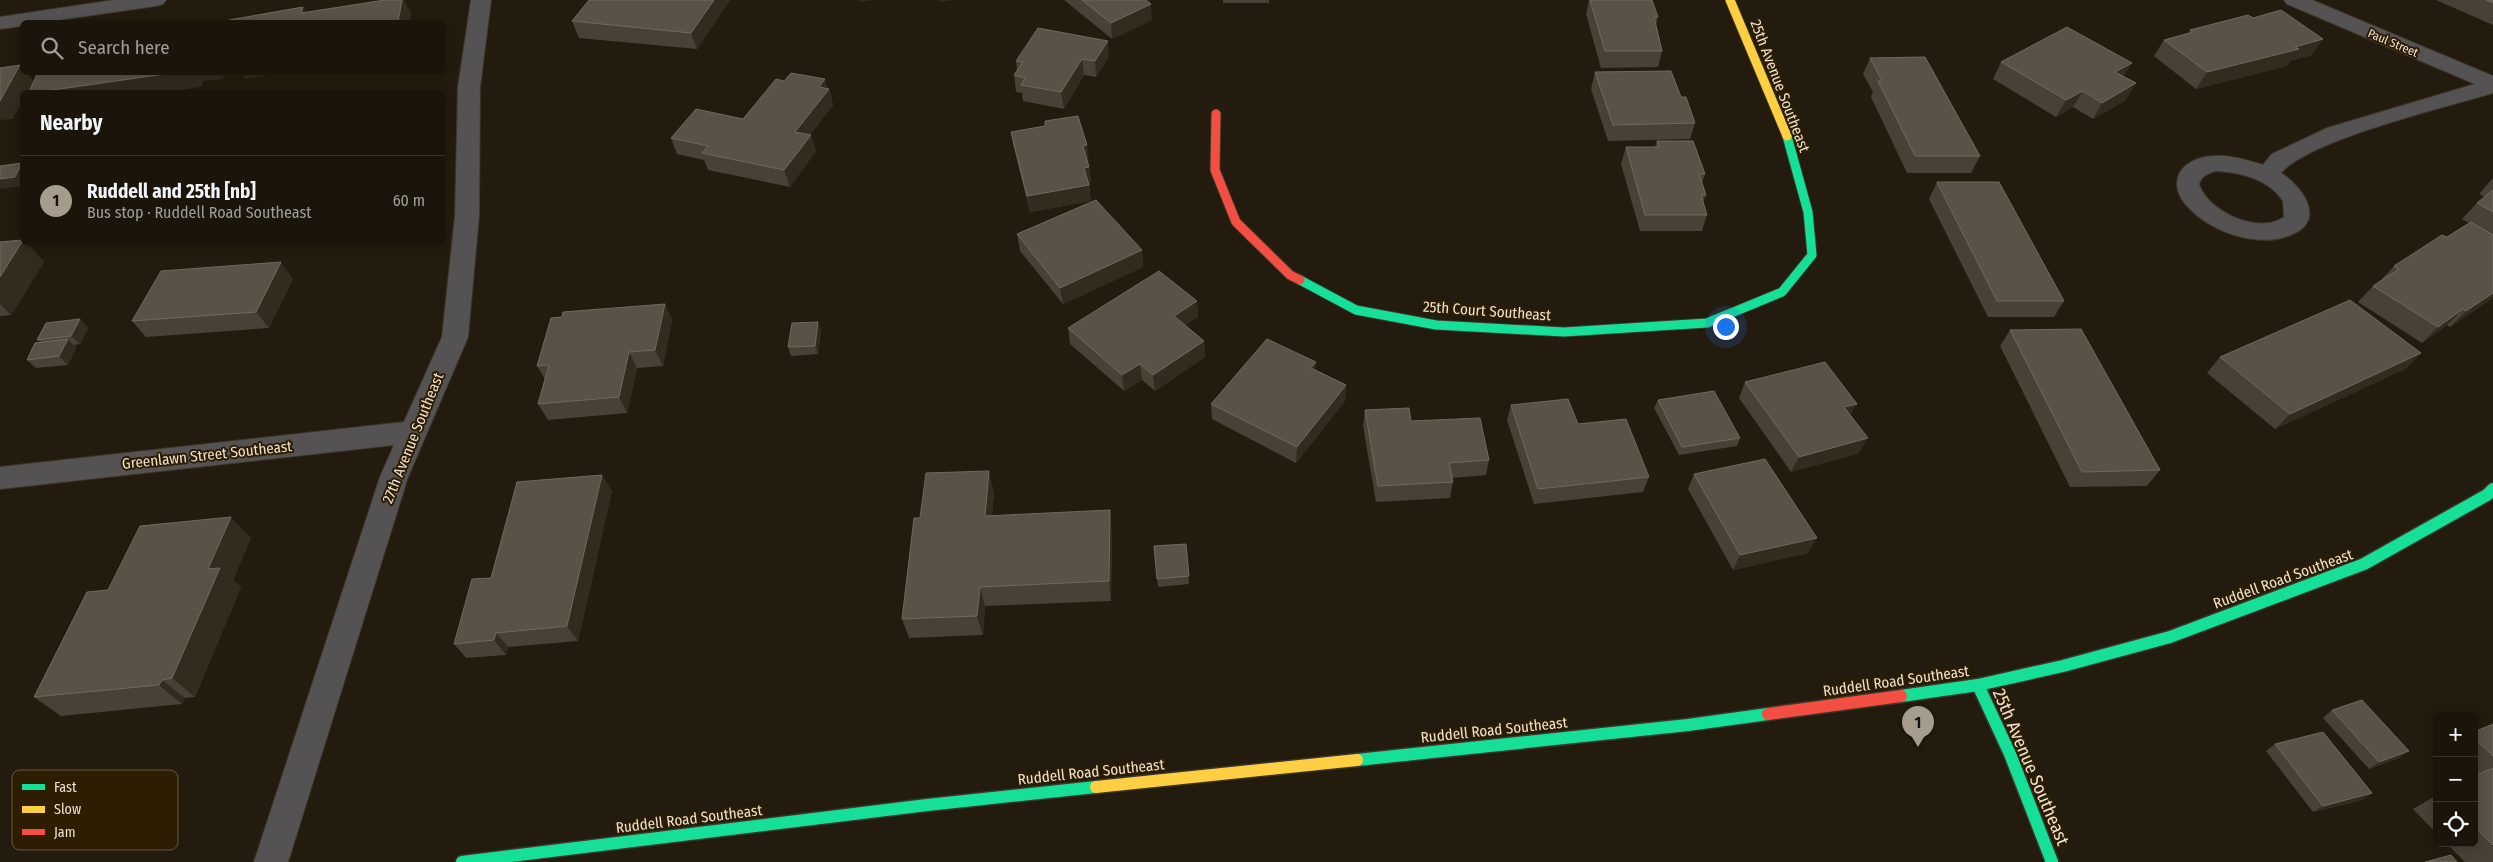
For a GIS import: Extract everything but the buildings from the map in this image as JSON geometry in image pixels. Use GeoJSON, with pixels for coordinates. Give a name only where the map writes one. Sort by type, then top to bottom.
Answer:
{"type":"FeatureCollection","features":[{"type":"Feature","properties":{"kind":"main road","name":"25th Avenue Southeast"},"geometry":{"type":"LineString","coordinates":[[1730,0],[1788,139],[1808,212]]}},
{"type":"Feature","properties":{"kind":"main road","name":"25th Court Southeast"},"geometry":{"type":"LineString","coordinates":[[1216,114],[1215,170],[1236,222],[1290,275],[1356,310],[1436,325],[1564,332],[1707,323],[1782,292],[1812,255],[1808,212]]}},
{"type":"Feature","properties":{"kind":"main road","name":"Ruddell Road Southeast"},"geometry":{"type":"LineString","coordinates":[[462,862],[927,805],[1688,725],[1978,685],[2063,666],[2170,637],[2364,564],[2493,490]]}},
{"type":"Feature","properties":{"kind":"main road","name":"25th Avenue Southeast"},"geometry":{"type":"LineString","coordinates":[[1978,685],[2010,754],[2052,862]]}},
{"type":"Feature","properties":{"kind":"street"},"geometry":{"type":"LineString","coordinates":[[20,20],[156,0]]}},
{"type":"Feature","properties":{"kind":"street","name":"27th Avenue Southeast"},"geometry":{"type":"LineString","coordinates":[[271,862],[394,478],[455,337],[467,216],[469,87],[481,0]]}},
{"type":"Feature","properties":{"kind":"street","name":"Paul Street"},"geometry":{"type":"LineString","coordinates":[[2294,0],[2493,85]]}},
{"type":"Feature","properties":{"kind":"street"},"geometry":{"type":"LineString","coordinates":[[0,23],[20,20]]}},
{"type":"Feature","properties":{"kind":"street"},"geometry":{"type":"LineString","coordinates":[[2266,176],[2280,158],[2335,133],[2493,85]]}},
{"type":"Feature","properties":{"kind":"street","name":"Greenlawn Street Southeast"},"geometry":{"type":"LineString","coordinates":[[0,478],[414,432]]}},
{"type":"Feature","properties":{"kind":"traffic: fast"},"geometry":{"type":"LineString","coordinates":[[1300,280],[1356,310],[1436,325],[1564,332],[1707,323],[1782,292],[1812,255],[1808,212],[1787,136]]}},
{"type":"Feature","properties":{"kind":"traffic: fast"},"geometry":{"type":"LineString","coordinates":[[1901,696],[1978,685],[2063,666],[2170,637],[2364,564],[2487,495],[2493,489]]}},
{"type":"Feature","properties":{"kind":"traffic: fast"},"geometry":{"type":"LineString","coordinates":[[1978,685],[2010,754],[2052,862]]}},
{"type":"Feature","properties":{"kind":"traffic: fast"},"geometry":{"type":"LineString","coordinates":[[1357,760],[1688,725],[1768,714]]}},
{"type":"Feature","properties":{"kind":"traffic: fast"},"geometry":{"type":"LineString","coordinates":[[462,862],[927,805],[1096,787]]}},
{"type":"Feature","properties":{"kind":"traffic: slow"},"geometry":{"type":"LineString","coordinates":[[1730,0],[1787,136]]}},
{"type":"Feature","properties":{"kind":"traffic: slow"},"geometry":{"type":"LineString","coordinates":[[1096,787],[1357,760]]}},
{"type":"Feature","properties":{"kind":"traffic: jam"},"geometry":{"type":"LineString","coordinates":[[1216,114],[1215,170],[1236,222],[1290,275],[1300,280]]}},
{"type":"Feature","properties":{"kind":"traffic: jam"},"geometry":{"type":"LineString","coordinates":[[1768,714],[1901,696]]}},
{"type":"Feature","properties":{"kind":"place","name":"Ruddell and 25th [nb]"},"geometry":{"type":"Point","coordinates":[1918,747]}}]}
